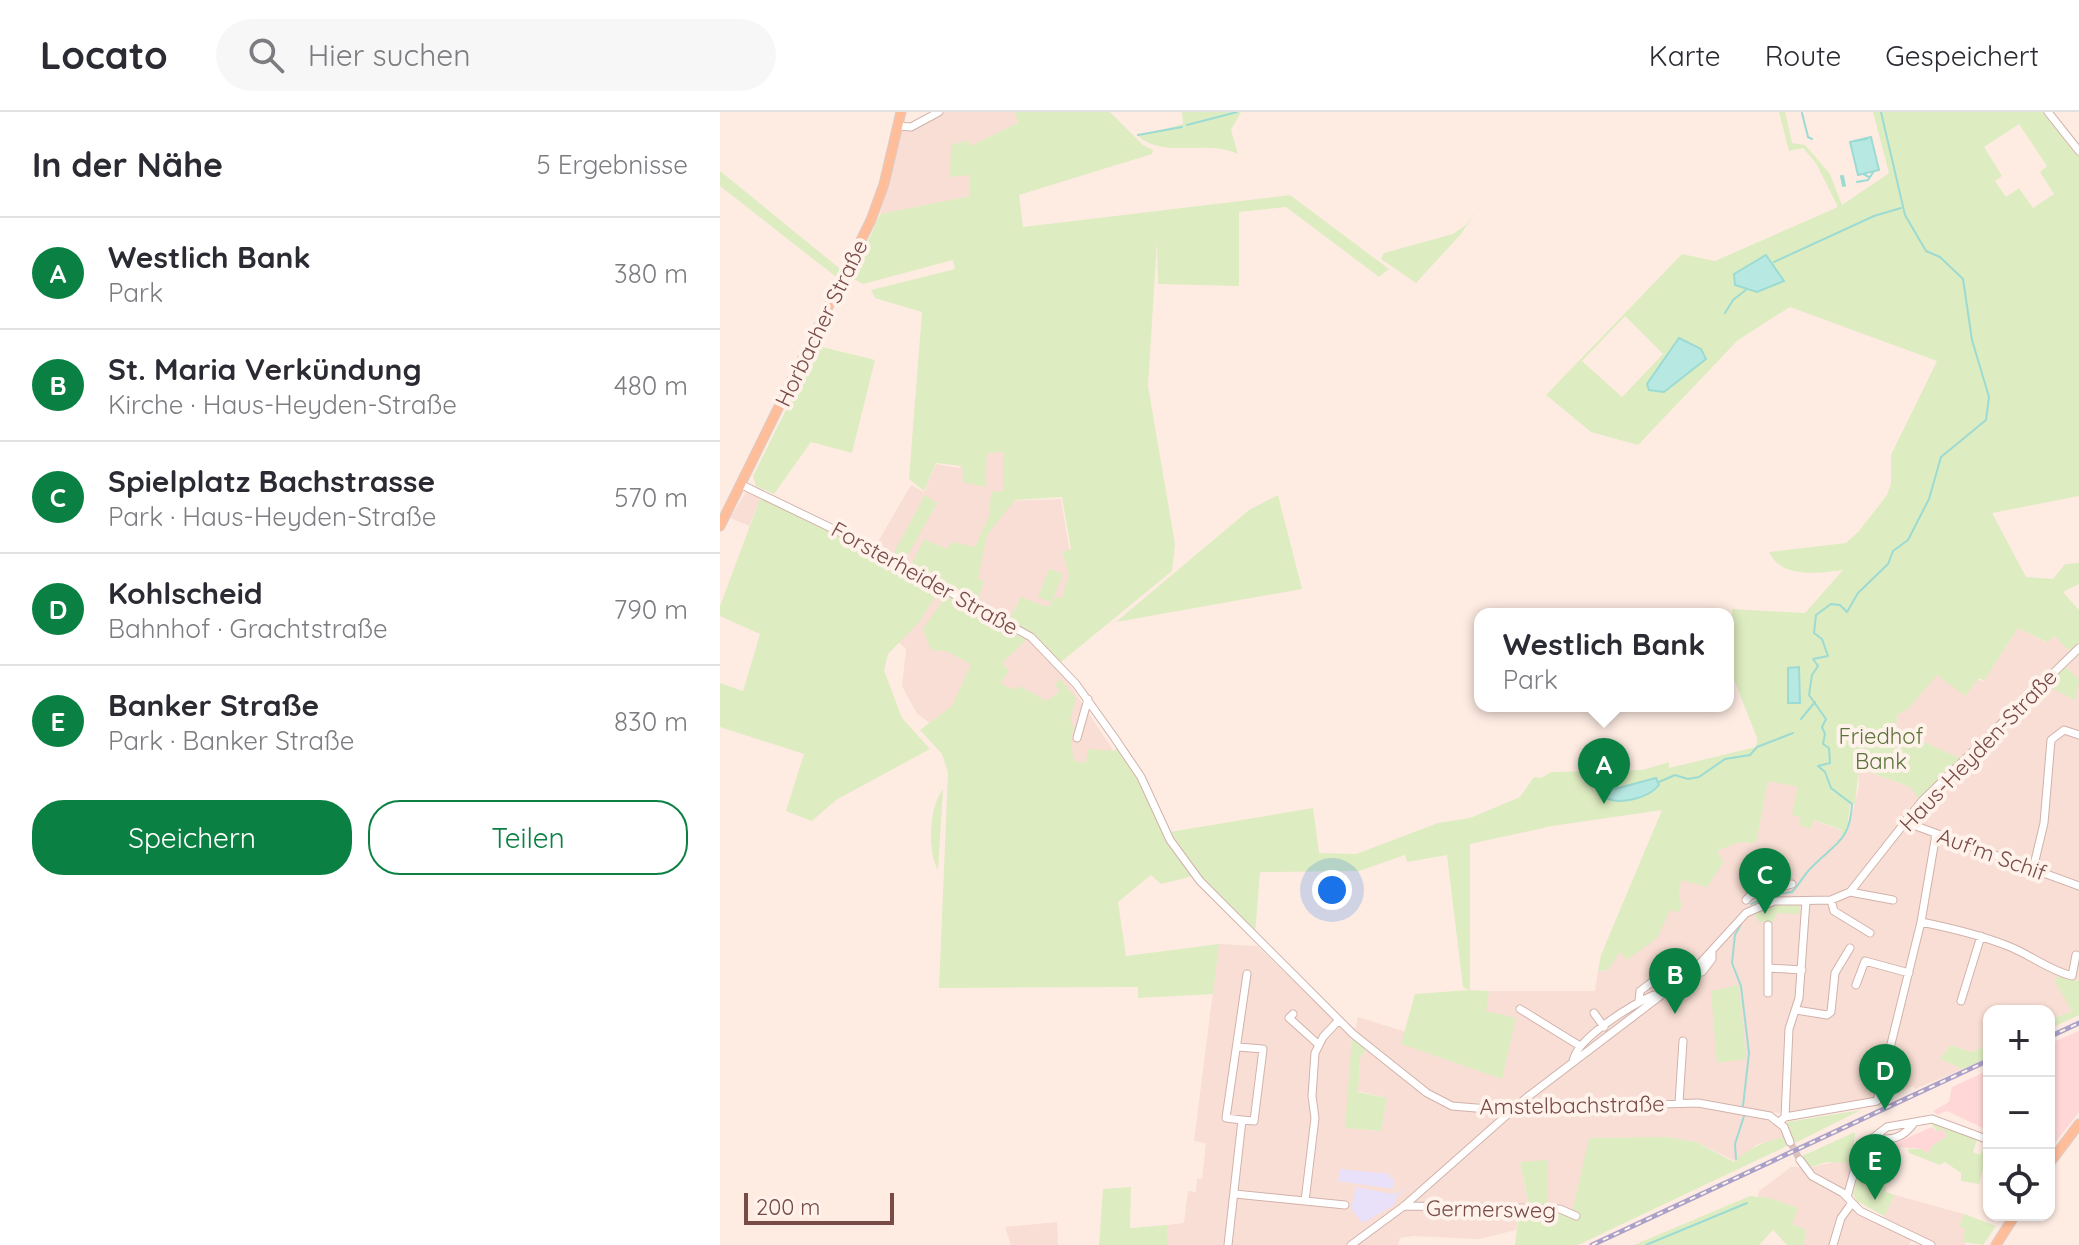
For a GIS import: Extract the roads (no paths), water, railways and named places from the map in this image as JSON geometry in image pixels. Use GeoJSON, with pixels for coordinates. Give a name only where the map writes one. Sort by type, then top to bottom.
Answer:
{"type":"FeatureCollection","features":[{"type":"Feature","properties":{"kind":"main road","name":"Horbacher Straße"},"geometry":{"type":"LineString","coordinates":[[720,526],[871,220],[901,112]]}},
{"type":"Feature","properties":{"kind":"main road"},"geometry":{"type":"LineString","coordinates":[[2055,1156],[2077,1130]]}},
{"type":"Feature","properties":{"kind":"main road"},"geometry":{"type":"LineString","coordinates":[[1996,1245],[2011,1221]]}},
{"type":"Feature","properties":{"kind":"street"},"geometry":{"type":"LineString","coordinates":[[898,126],[911,127],[939,112]]}},
{"type":"Feature","properties":{"kind":"street"},"geometry":{"type":"LineString","coordinates":[[2048,112],[2079,151]]}},
{"type":"Feature","properties":{"kind":"street","name":"Forsterheider Straße"},"geometry":{"type":"LineString","coordinates":[[742,485],[811,516],[1012,623],[1041,647],[1088,699],[1141,777],[1170,840],[1200,881],[1265,949]]}},
{"type":"Feature","properties":{"kind":"street","name":"Haus-Heyden-Straße"},"geometry":{"type":"LineString","coordinates":[[1746,900],[1751,895],[1773,895],[1806,901],[1831,900],[1850,892],[1907,819],[2021,701],[2079,648]]}},
{"type":"Feature","properties":{"kind":"street"},"geometry":{"type":"LineString","coordinates":[[1077,738],[1088,699]]}},
{"type":"Feature","properties":{"kind":"street"},"geometry":{"type":"LineString","coordinates":[[2033,869],[2045,813],[2051,740],[2064,730],[2079,735]]}},
{"type":"Feature","properties":{"kind":"street","name":"Auf'm Schif"},"geometry":{"type":"LineString","coordinates":[[1907,819],[1936,834],[2079,886]]}},
{"type":"Feature","properties":{"kind":"street"},"geometry":{"type":"LineString","coordinates":[[1782,1120],[1877,1101],[1921,922],[1936,834]]}},
{"type":"Feature","properties":{"kind":"street","name":"Haus-Heyden-Straße"},"geometry":{"type":"LineString","coordinates":[[1351,1245],[1404,1206],[1525,1099],[1660,994],[1693,971],[1702,972],[1712,959],[1712,952],[1743,915],[1792,884]]}},
{"type":"Feature","properties":{"kind":"street"},"geometry":{"type":"LineString","coordinates":[[1850,892],[1893,900]]}},
{"type":"Feature","properties":{"kind":"street"},"geometry":{"type":"LineString","coordinates":[[1831,900],[1834,911],[1870,933]]}},
{"type":"Feature","properties":{"kind":"street"},"geometry":{"type":"LineString","coordinates":[[1790,1142],[1782,1120],[1789,1029],[1796,1010],[1802,970],[1806,901]]}},
{"type":"Feature","properties":{"kind":"street"},"geometry":{"type":"LineString","coordinates":[[1921,922],[1981,936],[2042,962],[2052,971],[2072,976],[2076,955]]}},
{"type":"Feature","properties":{"kind":"street"},"geometry":{"type":"LineString","coordinates":[[1768,925],[1768,993]]}},
{"type":"Feature","properties":{"kind":"street"},"geometry":{"type":"LineString","coordinates":[[1961,1001],[1981,936]]}},
{"type":"Feature","properties":{"kind":"street"},"geometry":{"type":"LineString","coordinates":[[1796,1010],[1827,1015],[1831,1012],[1835,973],[1850,948]]}},
{"type":"Feature","properties":{"kind":"street","name":"Amstelbachstraße"},"geometry":{"type":"LineString","coordinates":[[1265,949],[1338,1021],[1438,1100],[1452,1106],[1514,1109],[1679,1103],[1744,1110],[1782,1120]]}},
{"type":"Feature","properties":{"kind":"street"},"geometry":{"type":"LineString","coordinates":[[1856,985],[1865,961],[1909,973]]}},
{"type":"Feature","properties":{"kind":"street","name":"Haus-Heyden-Straße"},"geometry":{"type":"LineString","coordinates":[[1639,1001],[1640,991],[1679,962]]}},
{"type":"Feature","properties":{"kind":"street"},"geometry":{"type":"LineString","coordinates":[[1769,968],[1802,970]]}},
{"type":"Feature","properties":{"kind":"street"},"geometry":{"type":"LineString","coordinates":[[1238,1047],[1247,974]]}},
{"type":"Feature","properties":{"kind":"street","name":"Haus-Heyden-Straße"},"geometry":{"type":"LineString","coordinates":[[1573,1062],[1580,1046],[1604,1027],[1639,1001],[1660,994]]}},
{"type":"Feature","properties":{"kind":"street"},"geometry":{"type":"LineString","coordinates":[[1520,1009],[1580,1046]]}},
{"type":"Feature","properties":{"kind":"street"},"geometry":{"type":"LineString","coordinates":[[1594,1013],[1604,1027]]}},
{"type":"Feature","properties":{"kind":"street"},"geometry":{"type":"LineString","coordinates":[[1293,1014],[1289,1018],[1318,1044]]}},
{"type":"Feature","properties":{"kind":"street"},"geometry":{"type":"LineString","coordinates":[[1305,1201],[1314,1127],[1312,1096],[1318,1044],[1338,1021]]}},
{"type":"Feature","properties":{"kind":"street"},"geometry":{"type":"LineString","coordinates":[[1679,1103],[1683,1041]]}},
{"type":"Feature","properties":{"kind":"street"},"geometry":{"type":"LineString","coordinates":[[1223,1128],[1234,1046],[1263,1049],[1254,1121],[1226,1118]]}},
{"type":"Feature","properties":{"kind":"street"},"geometry":{"type":"LineString","coordinates":[[1525,1099],[1527,1108]]}},
{"type":"Feature","properties":{"kind":"street"},"geometry":{"type":"LineString","coordinates":[[1833,1245],[1850,1200],[1858,1152],[1864,1143],[1887,1127],[1935,1119],[1983,1138]]}},
{"type":"Feature","properties":{"kind":"street"},"geometry":{"type":"LineString","coordinates":[[1228,1245],[1242,1120]]}},
{"type":"Feature","properties":{"kind":"street"},"geometry":{"type":"LineString","coordinates":[[1874,1138],[1890,1140],[1905,1134],[1914,1123]]}},
{"type":"Feature","properties":{"kind":"street"},"geometry":{"type":"LineString","coordinates":[[1800,1160],[1812,1176],[1850,1200],[1860,1211],[1931,1245]]}},
{"type":"Feature","properties":{"kind":"street"},"geometry":{"type":"LineString","coordinates":[[1235,1194],[1345,1205]]}},
{"type":"Feature","properties":{"kind":"street","name":"Germersweg"},"geometry":{"type":"LineString","coordinates":[[1404,1206],[1560,1209],[1576,1216]]}},
{"type":"Feature","properties":{"kind":"water"},"geometry":{"type":"Polygon","coordinates":[[[1871,137],[1879,170],[1858,175],[1850,142],[1871,137]]]}},
{"type":"Feature","properties":{"kind":"water"},"geometry":{"type":"Polygon","coordinates":[[[1766,255],[1784,281],[1757,292],[1735,285],[1734,274],[1766,255]]]}},
{"type":"Feature","properties":{"kind":"water"},"geometry":{"type":"Polygon","coordinates":[[[1679,338],[1701,349],[1706,359],[1664,392],[1649,390],[1647,384],[1679,338]]]}},
{"type":"Feature","properties":{"kind":"water"},"geometry":{"type":"Polygon","coordinates":[[[1799,667],[1800,703],[1788,703],[1788,668],[1799,667]]]}},
{"type":"Feature","properties":{"kind":"water"},"geometry":{"type":"Polygon","coordinates":[[[1656,778],[1659,785],[1641,797],[1617,801],[1604,797],[1611,790],[1656,778]]]}},
{"type":"Feature","properties":{"kind":"waterway"},"geometry":{"type":"LineString","coordinates":[[1187,125],[1237,112]]}},
{"type":"Feature","properties":{"kind":"waterway"},"geometry":{"type":"LineString","coordinates":[[1777,894],[1792,892],[1809,870],[1840,841],[1851,817],[1852,804],[1831,788],[1825,772],[1818,766],[1830,763],[1829,748],[1823,744],[1825,734],[1822,727],[1826,719],[1809,695],[1812,675],[1818,666],[1813,659],[1828,656],[1822,639],[1814,633],[1816,615],[1831,604],[1840,605],[1847,612],[1858,593],[1888,564],[1893,551],[1908,540],[1929,499],[1941,457],[1986,420],[1989,397],[1972,340],[1963,279],[1940,257],[1926,251],[1905,215],[1881,112]]}},
{"type":"Feature","properties":{"kind":"waterway"},"geometry":{"type":"LineString","coordinates":[[1802,113],[1808,137],[1812,139]]}},
{"type":"Feature","properties":{"kind":"waterway"},"geometry":{"type":"LineString","coordinates":[[1138,135],[1182,127]]}},
{"type":"Feature","properties":{"kind":"waterway"},"geometry":{"type":"LineString","coordinates":[[1856,141],[1867,139]]}},
{"type":"Feature","properties":{"kind":"waterway"},"geometry":{"type":"LineString","coordinates":[[1857,182],[1868,180],[1874,171]]}},
{"type":"Feature","properties":{"kind":"waterway"},"geometry":{"type":"LineString","coordinates":[[1863,174],[1869,177]]}},
{"type":"Feature","properties":{"kind":"waterway"},"geometry":{"type":"LineString","coordinates":[[1841,176],[1843,186]]}},
{"type":"Feature","properties":{"kind":"waterway"},"geometry":{"type":"LineString","coordinates":[[1843,176],[1845,186]]}},
{"type":"Feature","properties":{"kind":"waterway"},"geometry":{"type":"LineString","coordinates":[[1774,262],[1874,216],[1901,208]]}},
{"type":"Feature","properties":{"kind":"waterway"},"geometry":{"type":"LineString","coordinates":[[1725,313],[1733,300],[1747,289]]}},
{"type":"Feature","properties":{"kind":"waterway"},"geometry":{"type":"LineString","coordinates":[[1801,719],[1815,702]]}},
{"type":"Feature","properties":{"kind":"waterway"},"geometry":{"type":"LineString","coordinates":[[1659,782],[1675,775],[1688,779],[1699,777],[1725,759],[1750,755],[1757,747],[1793,733]]}},
{"type":"Feature","properties":{"kind":"waterway"},"geometry":{"type":"LineString","coordinates":[[1751,904],[1770,896]]}},
{"type":"Feature","properties":{"kind":"waterway"},"geometry":{"type":"LineString","coordinates":[[1741,924],[1735,935],[1732,963],[1741,986],[1749,1053],[1743,1106]]}},
{"type":"Feature","properties":{"kind":"waterway"},"geometry":{"type":"LineString","coordinates":[[1736,1159],[1735,1144],[1744,1116]]}},
{"type":"Feature","properties":{"kind":"waterway"},"geometry":{"type":"LineString","coordinates":[[1646,1245],[1747,1203]]}},
{"type":"Feature","properties":{"kind":"tunnel"},"geometry":{"type":"LineString","coordinates":[[1790,1142],[1800,1160]]}},
{"type":"Feature","properties":{"kind":"railway"},"geometry":{"type":"LineString","coordinates":[[2055,1034],[2079,1023]]}},
{"type":"Feature","properties":{"kind":"railway"},"geometry":{"type":"LineString","coordinates":[[1592,1245],[1983,1063]]}},
{"type":"Feature","properties":{"kind":"place","name":"Westlich Bank"},"geometry":{"type":"Point","coordinates":[1604,804]}},
{"type":"Feature","properties":{"kind":"place","name":"Spielplatz Bachstrasse"},"geometry":{"type":"Point","coordinates":[1765,914]}},
{"type":"Feature","properties":{"kind":"place","name":"St. Maria Verkündung"},"geometry":{"type":"Point","coordinates":[1675,1014]}},
{"type":"Feature","properties":{"kind":"place","name":"Kohlscheid"},"geometry":{"type":"Point","coordinates":[1885,1110]}},
{"type":"Feature","properties":{"kind":"place","name":"Banker Straße"},"geometry":{"type":"Point","coordinates":[1875,1200]}},
{"type":"Feature","properties":{"kind":"park label","name":"Friedhof Bank"},"geometry":{"type":"Point","coordinates":[1881,748]}}]}
